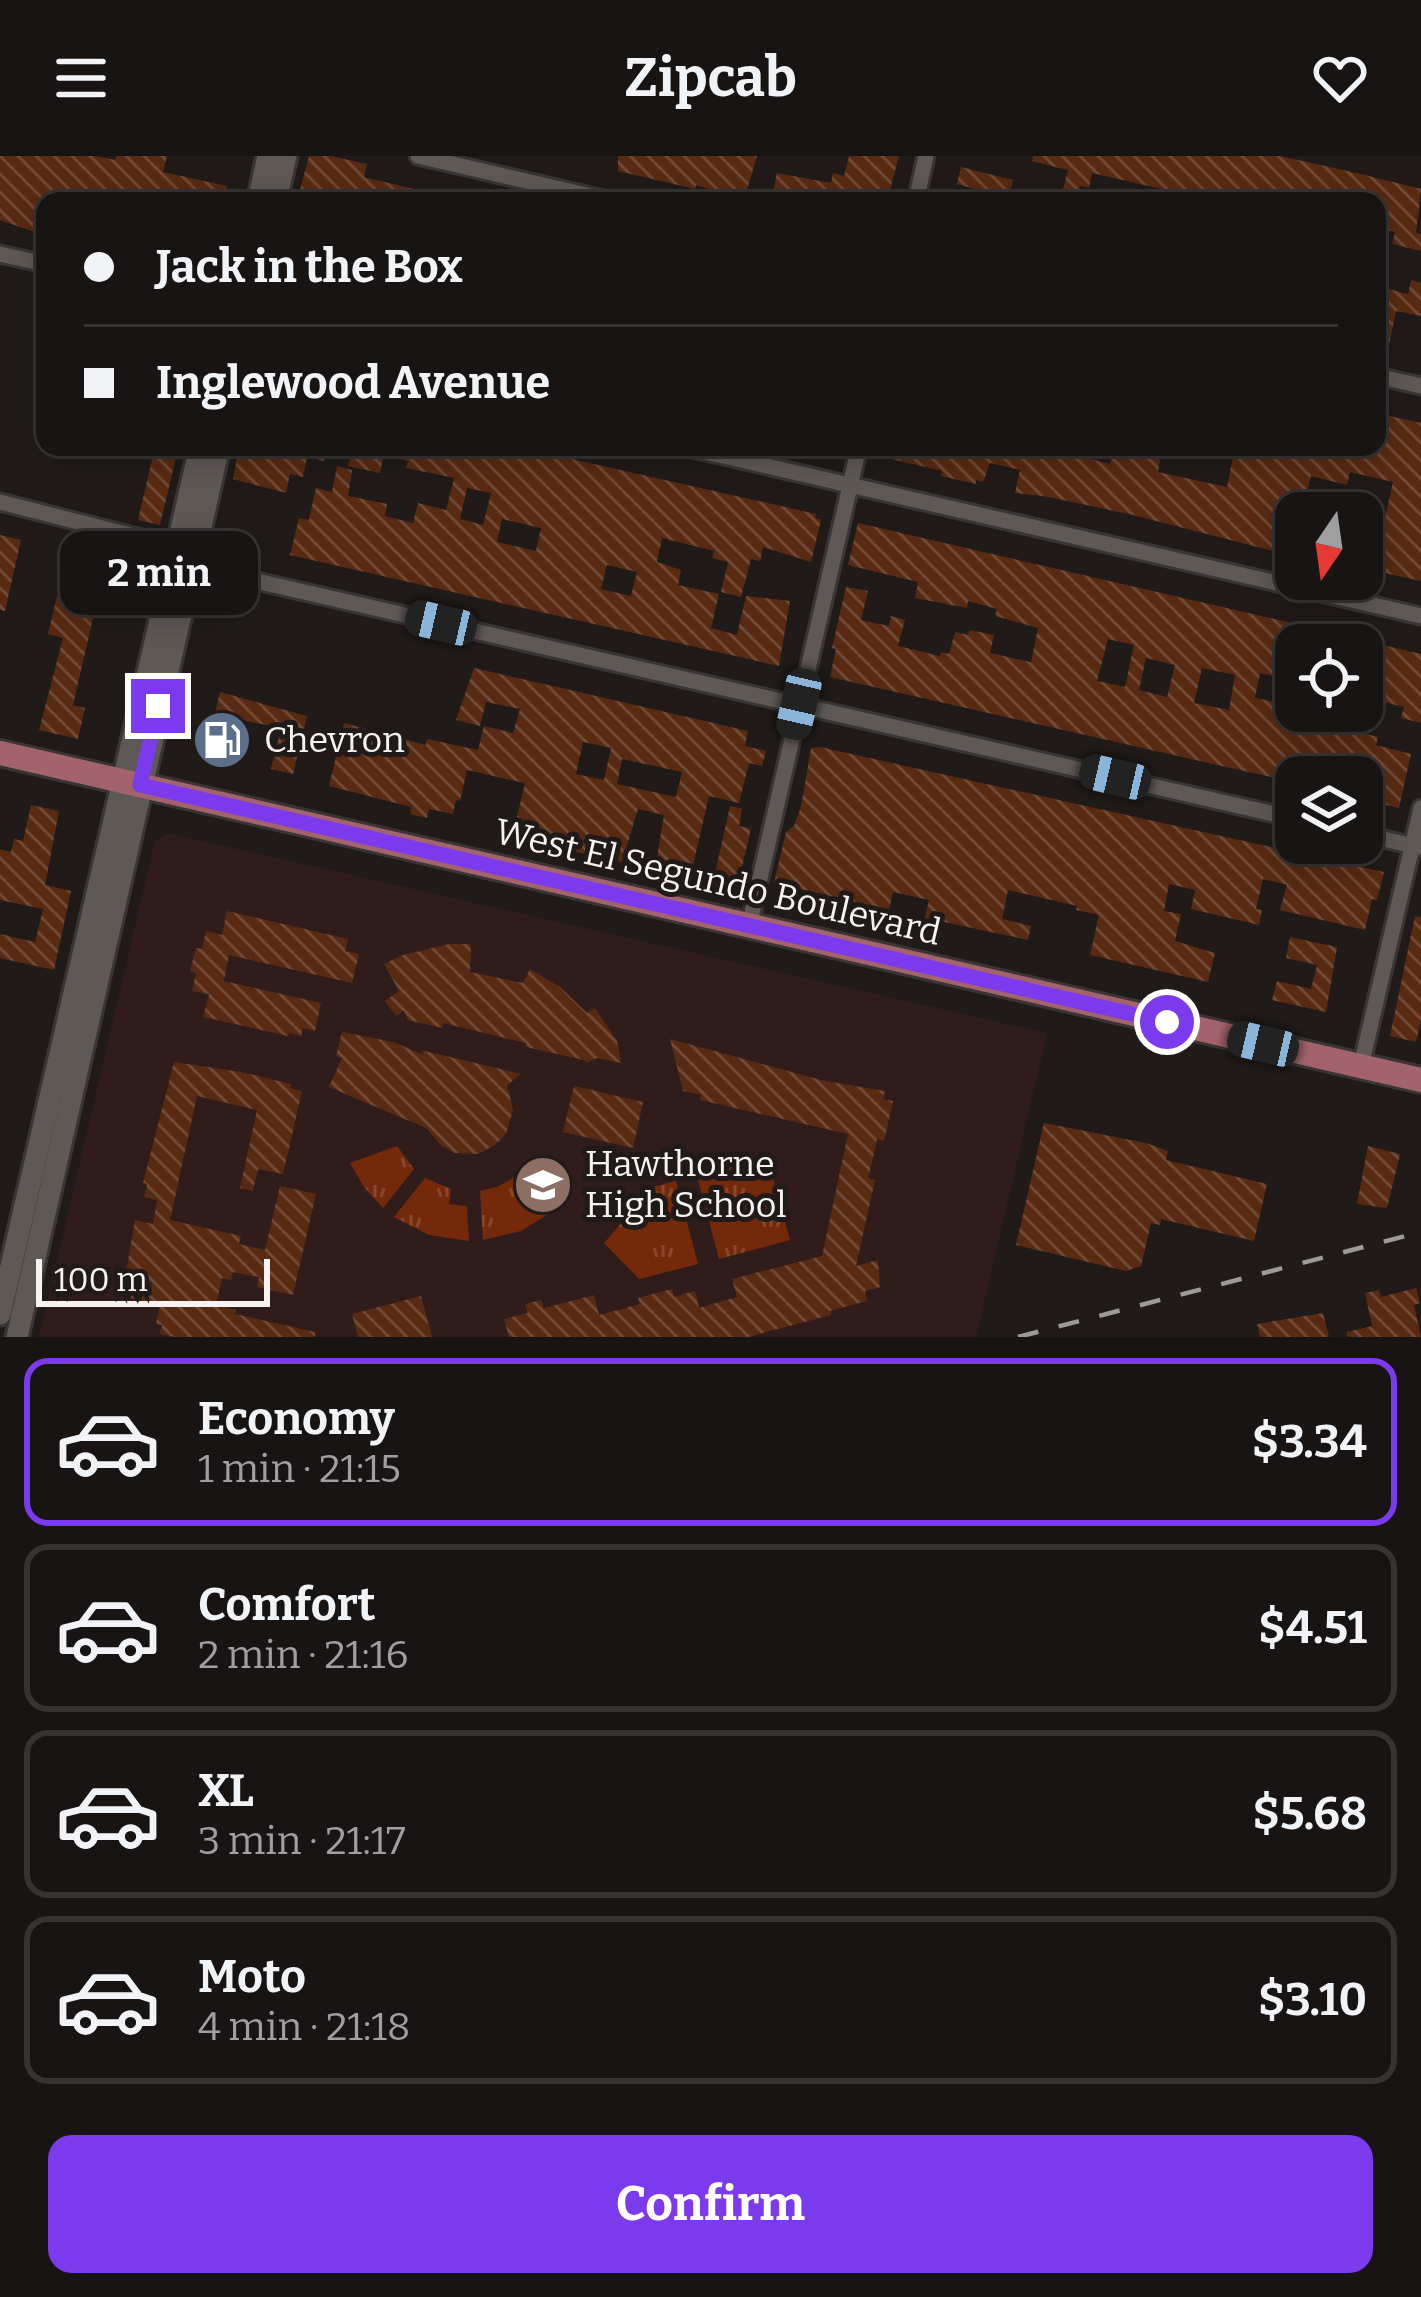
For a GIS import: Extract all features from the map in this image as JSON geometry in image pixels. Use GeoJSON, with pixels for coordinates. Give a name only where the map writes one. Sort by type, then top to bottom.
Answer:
{"type":"FeatureCollection","features":[{"type":"Feature","properties":{"kind":"main road"},"geometry":{"type":"LineString","coordinates":[[260,192],[268,156]]}},
{"type":"Feature","properties":{"kind":"main road"},"geometry":{"type":"LineString","coordinates":[[278,192],[286,156]]}},
{"type":"Feature","properties":{"kind":"main road"},"geometry":{"type":"LineString","coordinates":[[184,558],[199,456]]}},
{"type":"Feature","properties":{"kind":"main road"},"geometry":{"type":"LineString","coordinates":[[0,1313],[184,558],[216,456]]}},
{"type":"Feature","properties":{"kind":"main road","name":"West El Segundo Boulevard"},"geometry":{"type":"LineString","coordinates":[[0,753],[1421,1080]]}},
{"type":"Feature","properties":{"kind":"main road"},"geometry":{"type":"LineString","coordinates":[[17,1337],[130,783]]}},
{"type":"Feature","properties":{"kind":"street"},"geometry":{"type":"LineString","coordinates":[[418,156],[573,192]]}},
{"type":"Feature","properties":{"kind":"street"},"geometry":{"type":"LineString","coordinates":[[918,192],[926,156]]}},
{"type":"Feature","properties":{"kind":"street"},"geometry":{"type":"LineString","coordinates":[[0,254],[36,262]]}},
{"type":"Feature","properties":{"kind":"street"},"geometry":{"type":"LineString","coordinates":[[1386,378],[1421,386]]}},
{"type":"Feature","properties":{"kind":"street"},"geometry":{"type":"LineString","coordinates":[[723,456],[1421,616]]}},
{"type":"Feature","properties":{"kind":"street"},"geometry":{"type":"LineString","coordinates":[[748,926],[857,456]]}},
{"type":"Feature","properties":{"kind":"street"},"geometry":{"type":"LineString","coordinates":[[0,502],[157,542],[184,558],[1275,814]]}},
{"type":"Feature","properties":{"kind":"street"},"geometry":{"type":"LineString","coordinates":[[1361,1066],[1417,847],[1421,808]]}},
{"type":"Feature","properties":{"kind":"street"},"geometry":{"type":"LineString","coordinates":[[1383,839],[1417,847]]}},
{"type":"Feature","properties":{"kind":"shaded area","name":"Hawthorne High School"},"geometry":{"type":"Polygon","coordinates":[[[167,833],[1047,1033],[976,1337],[39,1337],[155,841],[167,833]]]}},
{"type":"Feature","properties":{"kind":"green space"},"geometry":{"type":"Polygon","coordinates":[[[397,1146],[414,1169],[383,1208],[350,1163],[397,1146]]]}},
{"type":"Feature","properties":{"kind":"green space"},"geometry":{"type":"Polygon","coordinates":[[[767,1157],[790,1240],[719,1259],[697,1176],[767,1157]]]}},
{"type":"Feature","properties":{"kind":"green space"},"geometry":{"type":"Polygon","coordinates":[[[522,1173],[553,1211],[521,1231],[483,1240],[480,1191],[522,1173]]]}},
{"type":"Feature","properties":{"kind":"green space"},"geometry":{"type":"Polygon","coordinates":[[[425,1178],[451,1189],[449,1204],[467,1206],[469,1241],[429,1235],[394,1217],[425,1178]]]}},
{"type":"Feature","properties":{"kind":"green space"},"geometry":{"type":"Polygon","coordinates":[[[676,1181],[698,1264],[639,1279],[604,1243],[626,1218],[641,1190],[676,1181]]]}},
{"type":"Feature","properties":{"kind":"building"},"geometry":{"type":"Polygon","coordinates":[[[0,156],[115,160],[116,156],[167,156],[163,172],[227,186],[226,192],[36,192],[36,233],[0,220],[0,156]]]}},
{"type":"Feature","properties":{"kind":"building"},"geometry":{"type":"Polygon","coordinates":[[[309,156],[330,156],[367,164],[364,177],[426,192],[299,192],[309,156]]]}},
{"type":"Feature","properties":{"kind":"building"},"geometry":{"type":"Polygon","coordinates":[[[618,156],[757,156],[746,192],[718,192],[696,185],[695,189],[618,171],[618,156]]]}},
{"type":"Feature","properties":{"kind":"building"},"geometry":{"type":"Polygon","coordinates":[[[849,156],[899,156],[889,192],[773,192],[777,173],[831,183],[833,173],[844,176],[849,156]]]}},
{"type":"Feature","properties":{"kind":"building"},"geometry":{"type":"Polygon","coordinates":[[[1033,156],[1280,156],[1361,174],[1421,189],[1416,233],[1421,234],[1421,251],[1392,244],[1395,232],[1386,230],[1386,192],[1174,192],[1092,173],[1089,188],[1062,192],[1068,170],[1032,161],[1033,156]]]}},
{"type":"Feature","properties":{"kind":"building"},"geometry":{"type":"Polygon","coordinates":[[[961,167],[1013,180],[1010,192],[985,192],[957,184],[961,167]]]}},
{"type":"Feature","properties":{"kind":"building"},"geometry":{"type":"Polygon","coordinates":[[[1411,280],[1421,283],[1421,316],[1396,311],[1386,344],[1386,288],[1408,294],[1411,280]]]}},
{"type":"Feature","properties":{"kind":"building"},"geometry":{"type":"Polygon","coordinates":[[[1386,415],[1421,423],[1421,581],[1383,573],[1383,527],[1393,482],[1350,472],[1347,485],[1311,476],[1307,492],[1275,492],[1275,552],[1133,515],[1015,493],[1020,470],[990,463],[983,482],[976,480],[976,484],[878,456],[1079,456],[1110,464],[1112,456],[1143,456],[1160,460],[1158,472],[1227,487],[1233,456],[1386,456],[1386,415]]]}},
{"type":"Feature","properties":{"kind":"building"},"geometry":{"type":"Polygon","coordinates":[[[153,456],[176,456],[160,525],[138,520],[153,456]]]}},
{"type":"Feature","properties":{"kind":"building"},"geometry":{"type":"Polygon","coordinates":[[[237,456],[325,456],[324,461],[307,457],[303,477],[290,474],[286,493],[233,479],[237,456]]]}},
{"type":"Feature","properties":{"kind":"building"},"geometry":{"type":"Polygon","coordinates":[[[351,456],[384,456],[380,473],[348,466],[351,456]]]}},
{"type":"Feature","properties":{"kind":"building"},"geometry":{"type":"Polygon","coordinates":[[[388,456],[558,456],[816,514],[821,520],[811,562],[763,547],[760,561],[751,559],[741,597],[721,592],[728,562],[712,558],[714,551],[662,538],[657,562],[681,570],[678,585],[719,594],[711,628],[737,635],[746,596],[790,601],[779,666],[290,555],[299,518],[309,520],[316,488],[332,492],[337,466],[352,470],[348,496],[387,504],[385,516],[413,523],[418,503],[446,510],[454,478],[406,468],[408,461],[388,456]],[[467,488],[460,519],[483,525],[491,493],[467,488]],[[502,519],[497,542],[536,551],[541,528],[502,519]],[[607,565],[601,589],[631,596],[637,572],[607,565]]]}},
{"type":"Feature","properties":{"kind":"building"},"geometry":{"type":"Polygon","coordinates":[[[858,523],[1296,624],[1275,624],[1275,677],[1260,673],[1255,698],[1275,702],[1275,732],[1359,732],[1378,737],[1376,745],[1411,754],[1399,808],[1383,804],[1383,756],[1275,756],[1275,778],[830,677],[846,587],[868,591],[861,620],[889,626],[891,616],[905,620],[898,646],[949,654],[955,632],[968,635],[970,630],[994,635],[990,653],[1031,662],[1038,628],[995,616],[997,609],[968,601],[967,608],[915,598],[918,582],[848,565],[858,523]],[[1108,639],[1097,681],[1125,687],[1134,645],[1108,639]],[[1146,658],[1139,690],[1167,697],[1175,665],[1146,658]],[[1202,668],[1194,703],[1229,710],[1235,675],[1202,668]]]}},
{"type":"Feature","properties":{"kind":"building"},"geometry":{"type":"Polygon","coordinates":[[[0,535],[21,540],[5,611],[0,610],[0,535]]]}},
{"type":"Feature","properties":{"kind":"building"},"geometry":{"type":"Polygon","coordinates":[[[71,537],[145,554],[153,567],[148,590],[102,579],[73,705],[85,708],[78,739],[39,730],[63,638],[48,634],[71,537]]]}},
{"type":"Feature","properties":{"kind":"building"},"geometry":{"type":"Polygon","coordinates":[[[1383,645],[1421,654],[1421,723],[1401,718],[1404,707],[1383,702],[1383,645]]]}},
{"type":"Feature","properties":{"kind":"building"},"geometry":{"type":"Polygon","coordinates":[[[474,668],[748,731],[745,746],[766,751],[762,766],[749,763],[739,803],[709,796],[690,878],[655,870],[664,815],[638,809],[622,862],[572,851],[573,845],[541,838],[543,832],[515,825],[525,783],[467,770],[453,814],[429,809],[427,818],[410,814],[411,807],[329,786],[344,723],[426,745],[427,739],[478,750],[484,726],[513,733],[520,709],[486,702],[480,726],[456,720],[474,668]],[[583,742],[576,774],[604,780],[611,748],[583,742]],[[622,759],[617,784],[676,797],[682,772],[622,759]]]}},
{"type":"Feature","properties":{"kind":"building"},"geometry":{"type":"Polygon","coordinates":[[[220,692],[307,716],[293,774],[271,769],[281,728],[237,719],[227,765],[210,761],[220,692]]]}},
{"type":"Feature","properties":{"kind":"building"},"geometry":{"type":"Polygon","coordinates":[[[811,748],[1275,848],[1275,864],[1348,864],[1384,872],[1365,930],[1280,910],[1287,885],[1263,879],[1256,909],[1262,910],[1259,925],[1191,909],[1195,890],[1169,884],[1164,911],[1181,914],[1175,941],[1215,953],[1208,982],[1090,955],[1099,915],[1008,890],[1002,919],[1031,926],[1028,940],[925,918],[929,900],[893,892],[889,910],[774,883],[786,832],[794,826],[801,807],[811,748]]]}},
{"type":"Feature","properties":{"kind":"building"},"geometry":{"type":"Polygon","coordinates":[[[31,805],[59,811],[45,885],[71,891],[54,970],[0,958],[0,934],[35,942],[43,909],[0,900],[0,849],[11,852],[14,839],[23,841],[31,805]]]}},
{"type":"Feature","properties":{"kind":"building"},"geometry":{"type":"Polygon","coordinates":[[[730,806],[742,809],[739,826],[751,829],[738,884],[714,878],[730,806]]]}},
{"type":"Feature","properties":{"kind":"building"},"geometry":{"type":"Polygon","coordinates":[[[227,911],[348,939],[345,951],[359,954],[352,983],[229,955],[224,981],[321,1003],[315,1031],[303,1028],[301,1036],[288,1036],[203,1017],[209,994],[192,991],[196,973],[190,971],[206,931],[222,935],[227,911]]]}},
{"type":"Feature","properties":{"kind":"building"},"geometry":{"type":"Polygon","coordinates":[[[1415,916],[1421,917],[1421,1020],[1416,1042],[1390,1036],[1415,916]]]}},
{"type":"Feature","properties":{"kind":"building"},"geometry":{"type":"Polygon","coordinates":[[[1290,937],[1337,947],[1326,1012],[1272,1000],[1277,981],[1311,989],[1317,965],[1286,958],[1290,937]]]}},
{"type":"Feature","properties":{"kind":"building"},"geometry":{"type":"Polygon","coordinates":[[[449,944],[471,944],[470,972],[523,983],[530,969],[560,987],[587,1013],[595,1008],[617,1041],[621,1063],[597,1058],[586,1063],[526,1047],[526,1043],[443,1023],[442,1028],[408,1020],[404,1011],[396,1016],[385,1001],[399,991],[384,964],[449,944]]]}},
{"type":"Feature","properties":{"kind":"building"},"geometry":{"type":"Polygon","coordinates":[[[342,1032],[393,1042],[424,1055],[421,1050],[521,1074],[507,1085],[513,1110],[506,1134],[478,1154],[454,1153],[426,1128],[329,1087],[342,1058],[336,1056],[342,1032]]]}},
{"type":"Feature","properties":{"kind":"building"},"geometry":{"type":"Polygon","coordinates":[[[670,1039],[825,1081],[885,1091],[883,1099],[893,1101],[884,1141],[877,1139],[868,1178],[875,1180],[856,1266],[878,1260],[880,1287],[865,1291],[867,1301],[830,1311],[831,1315],[748,1337],[509,1337],[504,1319],[528,1313],[525,1304],[541,1300],[544,1308],[594,1295],[599,1315],[672,1289],[674,1297],[695,1291],[699,1308],[737,1297],[732,1279],[822,1256],[848,1134],[700,1100],[701,1095],[683,1091],[670,1039]]]}},
{"type":"Feature","properties":{"kind":"building"},"geometry":{"type":"Polygon","coordinates":[[[174,1062],[241,1072],[302,1091],[283,1174],[258,1169],[253,1191],[240,1188],[257,1110],[197,1096],[170,1220],[241,1236],[239,1244],[265,1250],[280,1186],[316,1194],[293,1295],[257,1287],[259,1277],[233,1272],[231,1280],[222,1278],[216,1305],[236,1310],[235,1314],[315,1332],[315,1337],[160,1334],[162,1325],[156,1324],[160,1305],[122,1296],[135,1220],[153,1224],[157,1200],[144,1197],[147,1184],[143,1183],[174,1062]]]}},
{"type":"Feature","properties":{"kind":"building"},"geometry":{"type":"Polygon","coordinates":[[[574,1086],[643,1102],[633,1148],[563,1132],[574,1086]]]}},
{"type":"Feature","properties":{"kind":"building"},"geometry":{"type":"Polygon","coordinates":[[[1044,1123],[1146,1143],[1168,1151],[1166,1160],[1267,1184],[1254,1241],[1161,1219],[1160,1225],[1151,1223],[1141,1266],[1126,1271],[1016,1245],[1044,1123]]]}},
{"type":"Feature","properties":{"kind":"building"},"geometry":{"type":"Polygon","coordinates":[[[1368,1146],[1400,1154],[1387,1208],[1357,1204],[1368,1146]]]}},
{"type":"Feature","properties":{"kind":"building"},"geometry":{"type":"Polygon","coordinates":[[[1416,1288],[1420,1303],[1414,1305],[1421,1337],[1347,1337],[1347,1332],[1372,1326],[1365,1293],[1379,1290],[1381,1297],[1416,1288]]]}},
{"type":"Feature","properties":{"kind":"building"},"geometry":{"type":"Polygon","coordinates":[[[421,1296],[432,1337],[358,1337],[352,1314],[421,1296]]]}},
{"type":"Feature","properties":{"kind":"building"},"geometry":{"type":"Polygon","coordinates":[[[1323,1313],[1329,1337],[1260,1337],[1257,1324],[1323,1313]]]}},
{"type":"Feature","properties":{"kind":"railway"},"geometry":{"type":"LineString","coordinates":[[1018,1337],[1421,1232]]}},
{"type":"Feature","properties":{"kind":"place","name":"Chevron"},"geometry":{"type":"Point","coordinates":[222,740]}},
{"type":"Feature","properties":{"kind":"place","name":"Hawthorne High School"},"geometry":{"type":"Point","coordinates":[543,1185]}},
{"type":"Feature","properties":{"kind":"route"},"geometry":{"type":"LineString","coordinates":[[158,706],[140,785],[1167,1022]]}}]}
